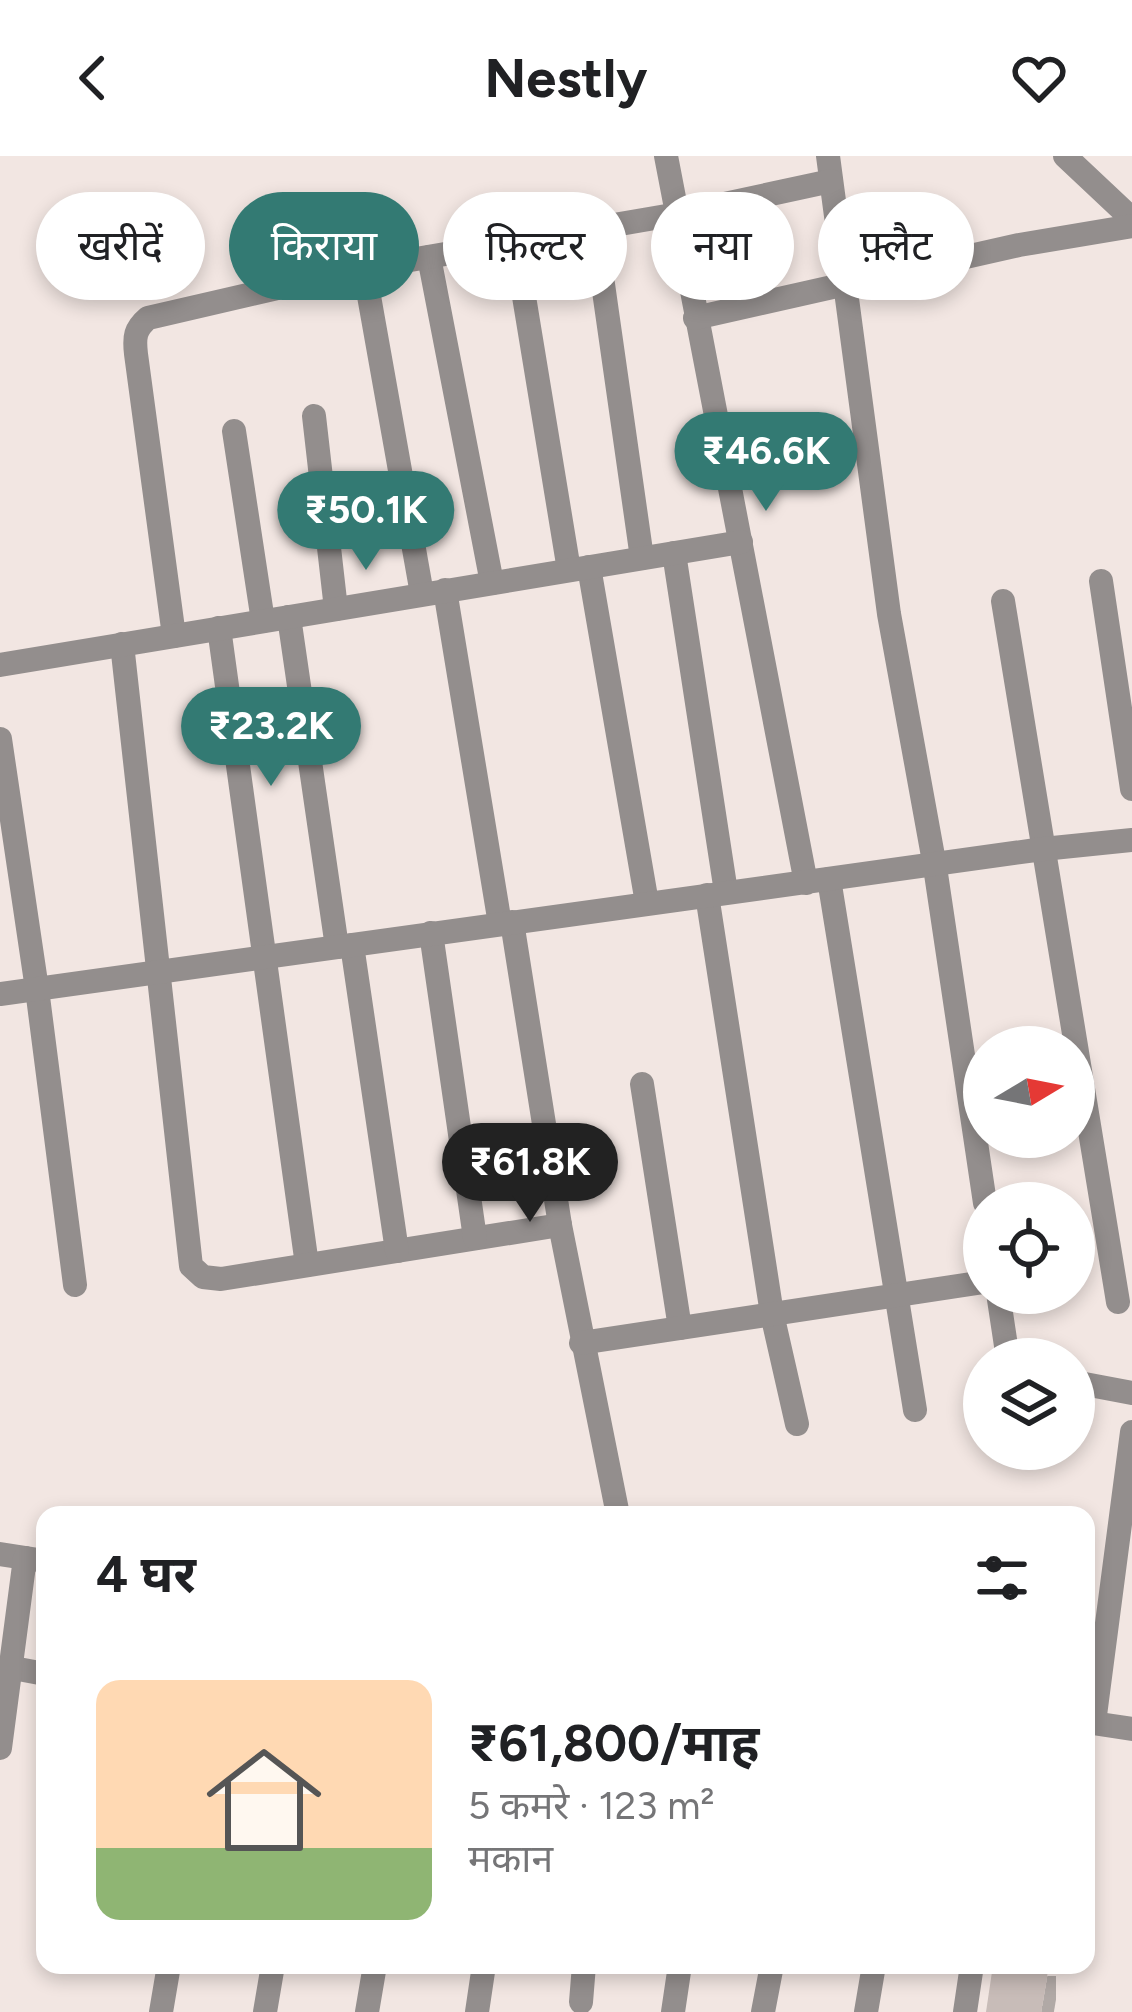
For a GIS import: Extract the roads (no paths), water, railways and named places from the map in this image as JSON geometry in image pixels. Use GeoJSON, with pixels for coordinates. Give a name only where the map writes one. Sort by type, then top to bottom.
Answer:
{"type":"FeatureCollection","features":[{"type":"Feature","properties":{"kind":"street"},"geometry":{"type":"LineString","coordinates":[[666,156],[673,192]]}},
{"type":"Feature","properties":{"kind":"street"},"geometry":{"type":"LineString","coordinates":[[1065,156],[1132,222]]}},
{"type":"Feature","properties":{"kind":"street"},"geometry":{"type":"LineString","coordinates":[[750,192],[829,168]]}},
{"type":"Feature","properties":{"kind":"street"},"geometry":{"type":"LineString","coordinates":[[974,256],[1132,222]]}},
{"type":"Feature","properties":{"kind":"street"},"geometry":{"type":"LineString","coordinates":[[419,259],[443,255]]}},
{"type":"Feature","properties":{"kind":"street"},"geometry":{"type":"LineString","coordinates":[[429,257],[492,583]]}},
{"type":"Feature","properties":{"kind":"street"},"geometry":{"type":"LineString","coordinates":[[695,318],[818,292]]}},
{"type":"Feature","properties":{"kind":"street"},"geometry":{"type":"LineString","coordinates":[[174,636],[136,354],[138,326],[148,318],[229,299]]}},
{"type":"Feature","properties":{"kind":"street"},"geometry":{"type":"LineString","coordinates":[[371,300],[506,923],[581,1343],[616,1506]]}},
{"type":"Feature","properties":{"kind":"street"},"geometry":{"type":"LineString","coordinates":[[526,300],[647,903]]}},
{"type":"Feature","properties":{"kind":"street"},"geometry":{"type":"LineString","coordinates":[[606,300],[642,558]]}},
{"type":"Feature","properties":{"kind":"street"},"geometry":{"type":"LineString","coordinates":[[692,300],[818,881],[915,1410]]}},
{"type":"Feature","properties":{"kind":"street"},"geometry":{"type":"LineString","coordinates":[[846,300],[889,614],[935,867],[982,1182]]}},
{"type":"Feature","properties":{"kind":"street"},"geometry":{"type":"LineString","coordinates":[[314,416],[337,609]]}},
{"type":"Feature","properties":{"kind":"street"},"geometry":{"type":"LineString","coordinates":[[234,431],[262,621]]}},
{"type":"Feature","properties":{"kind":"street"},"geometry":{"type":"LineString","coordinates":[[0,664],[741,542]]}},
{"type":"Feature","properties":{"kind":"street"},"geometry":{"type":"LineString","coordinates":[[674,553],[772,1314],[797,1424]]}},
{"type":"Feature","properties":{"kind":"street"},"geometry":{"type":"LineString","coordinates":[[1101,581],[1132,789]]}},
{"type":"Feature","properties":{"kind":"street"},"geometry":{"type":"LineString","coordinates":[[1003,601],[1118,1302]]}},
{"type":"Feature","properties":{"kind":"street"},"geometry":{"type":"LineString","coordinates":[[289,616],[397,1251]]}},
{"type":"Feature","properties":{"kind":"street"},"geometry":{"type":"LineString","coordinates":[[219,628],[307,1264]]}},
{"type":"Feature","properties":{"kind":"street"},"geometry":{"type":"LineString","coordinates":[[122,644],[191,1266],[203,1277],[221,1279],[560,1226]]}},
{"type":"Feature","properties":{"kind":"street"},"geometry":{"type":"LineString","coordinates":[[0,739],[38,989],[75,1285]]}},
{"type":"Feature","properties":{"kind":"street"},"geometry":{"type":"LineString","coordinates":[[0,994],[1132,840]]}},
{"type":"Feature","properties":{"kind":"street"},"geometry":{"type":"LineString","coordinates":[[431,933],[475,1238]]}},
{"type":"Feature","properties":{"kind":"street"},"geometry":{"type":"LineString","coordinates":[[643,1084],[680,1328]]}},
{"type":"Feature","properties":{"kind":"street"},"geometry":{"type":"LineString","coordinates":[[581,1343],[963,1285]]}},
{"type":"Feature","properties":{"kind":"street"},"geometry":{"type":"LineString","coordinates":[[1095,1386],[1132,1393]]}},
{"type":"Feature","properties":{"kind":"street"},"geometry":{"type":"LineString","coordinates":[[1095,1688],[1132,1432]]}},
{"type":"Feature","properties":{"kind":"street"},"geometry":{"type":"LineString","coordinates":[[0,1748],[23,1558]]}},
{"type":"Feature","properties":{"kind":"street"},"geometry":{"type":"LineString","coordinates":[[13,1668],[36,1672]]}},
{"type":"Feature","properties":{"kind":"street"},"geometry":{"type":"LineString","coordinates":[[1095,1724],[1132,1729]]}},
{"type":"Feature","properties":{"kind":"street"},"geometry":{"type":"LineString","coordinates":[[161,2012],[167,1974]]}},
{"type":"Feature","properties":{"kind":"street"},"geometry":{"type":"LineString","coordinates":[[265,2012],[271,1974]]}},
{"type":"Feature","properties":{"kind":"street"},"geometry":{"type":"LineString","coordinates":[[367,2012],[373,1974]]}},
{"type":"Feature","properties":{"kind":"street"},"geometry":{"type":"LineString","coordinates":[[477,2012],[483,1974]]}},
{"type":"Feature","properties":{"kind":"street"},"geometry":{"type":"LineString","coordinates":[[580,2002],[583,1974]]}},
{"type":"Feature","properties":{"kind":"street"},"geometry":{"type":"LineString","coordinates":[[673,2012],[679,1974]]}},
{"type":"Feature","properties":{"kind":"street"},"geometry":{"type":"LineString","coordinates":[[763,2012],[770,1974]]}},
{"type":"Feature","properties":{"kind":"street"},"geometry":{"type":"LineString","coordinates":[[866,2012],[872,1974]]}},
{"type":"Feature","properties":{"kind":"street"},"geometry":{"type":"LineString","coordinates":[[965,2012],[971,1974]]}}]}
